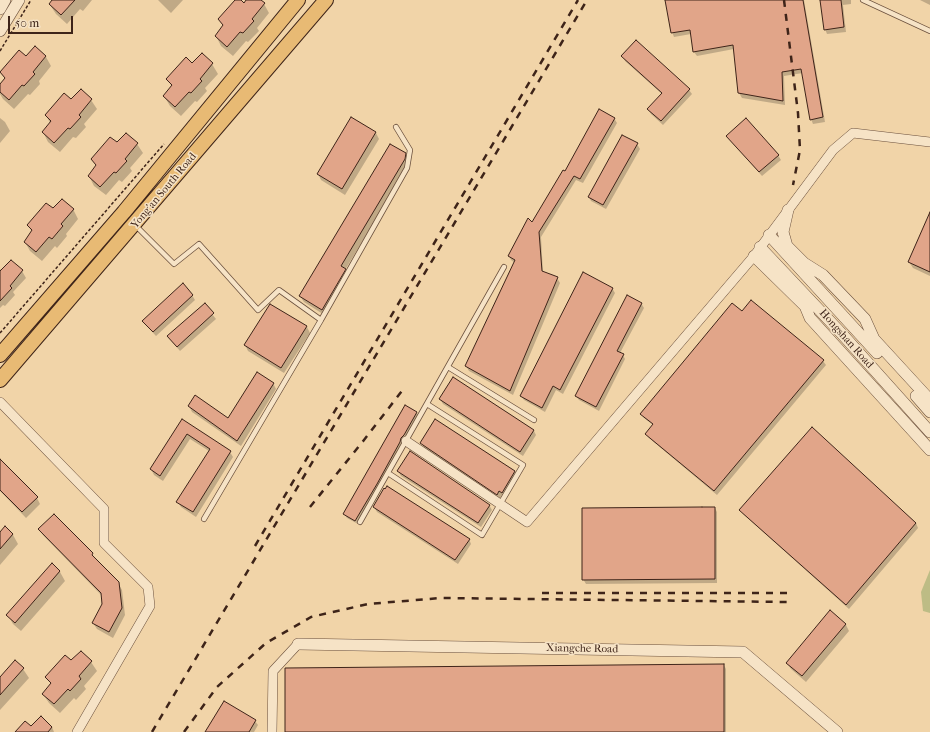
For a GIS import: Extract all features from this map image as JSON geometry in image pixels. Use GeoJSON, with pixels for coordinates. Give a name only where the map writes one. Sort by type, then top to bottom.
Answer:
{"type":"FeatureCollection","features":[{"type":"Feature","properties":{"kind":"main road","name":"Yong'an South Road"},"geometry":{"type":"LineString","coordinates":[[0,355],[124,212],[298,0]]}},
{"type":"Feature","properties":{"kind":"main road","name":"Yong'an South Road"},"geometry":{"type":"LineString","coordinates":[[0,380],[135,225],[326,0]]}},
{"type":"Feature","properties":{"kind":"street"},"geometry":{"type":"LineString","coordinates":[[0,9],[5,0]]}},
{"type":"Feature","properties":{"kind":"street"},"geometry":{"type":"LineString","coordinates":[[0,30],[18,0]]}},
{"type":"Feature","properties":{"kind":"street"},"geometry":{"type":"LineString","coordinates":[[406,441],[527,522],[757,252],[833,150],[853,133],[930,142]]}},
{"type":"Feature","properties":{"kind":"street"},"geometry":{"type":"LineString","coordinates":[[788,210],[783,232],[787,246],[804,263],[823,276],[865,319],[874,339],[930,400]]}},
{"type":"Feature","properties":{"kind":"street","name":"Hongshan Road"},"geometry":{"type":"LineString","coordinates":[[769,235],[930,412]]}},
{"type":"Feature","properties":{"kind":"street"},"geometry":{"type":"LineString","coordinates":[[757,252],[805,306],[810,318],[930,450]]}},
{"type":"Feature","properties":{"kind":"street","name":"Hongshan Road"},"geometry":{"type":"LineString","coordinates":[[757,252],[843,335],[930,432]]}},
{"type":"Feature","properties":{"kind":"street"},"geometry":{"type":"LineString","coordinates":[[0,402],[104,509],[104,543],[148,588],[150,606],[77,732]]}},
{"type":"Feature","properties":{"kind":"street"},"geometry":{"type":"LineString","coordinates":[[272,732],[273,671],[298,644]]}},
{"type":"Feature","properties":{"kind":"street","name":"Xiangche Road"},"geometry":{"type":"LineString","coordinates":[[298,644],[743,652],[837,732]]}},
{"type":"Feature","properties":{"kind":"lane"},"geometry":{"type":"LineString","coordinates":[[863,0],[930,31]]}},
{"type":"Feature","properties":{"kind":"lane"},"geometry":{"type":"LineString","coordinates":[[204,519],[408,168],[410,150],[396,127]]}},
{"type":"Feature","properties":{"kind":"lane"},"geometry":{"type":"LineString","coordinates":[[135,225],[174,264],[199,244],[258,310],[279,290],[321,320]]}},
{"type":"Feature","properties":{"kind":"lane"},"geometry":{"type":"LineString","coordinates":[[360,522],[504,267]]}},
{"type":"Feature","properties":{"kind":"lane"},"geometry":{"type":"LineString","coordinates":[[448,367],[534,420]]}},
{"type":"Feature","properties":{"kind":"lane"},"geometry":{"type":"LineString","coordinates":[[388,474],[482,535],[523,466],[427,404]]}},
{"type":"Feature","properties":{"kind":"path"},"geometry":{"type":"LineString","coordinates":[[0,51],[31,0]]}},
{"type":"Feature","properties":{"kind":"path"},"geometry":{"type":"LineString","coordinates":[[0,333],[165,143]]}},
{"type":"Feature","properties":{"kind":"shaded area"},"geometry":{"type":"Polygon","coordinates":[[[930,570],[930,613],[923,611],[921,592],[930,570]]]}},
{"type":"Feature","properties":{"kind":"building"},"geometry":{"type":"Polygon","coordinates":[[[52,0],[75,0],[61,15],[49,4],[52,0]]]}},
{"type":"Feature","properties":{"kind":"building"},"geometry":{"type":"Polygon","coordinates":[[[235,0],[241,0],[244,3],[246,0],[261,0],[265,3],[252,19],[254,21],[243,33],[240,32],[227,47],[215,36],[223,25],[218,19],[235,0]]]}},
{"type":"Feature","properties":{"kind":"building"},"geometry":{"type":"Polygon","coordinates":[[[665,0],[803,0],[823,117],[810,120],[801,69],[782,72],[783,101],[738,93],[733,45],[693,52],[690,30],[671,33],[665,0]]]}},
{"type":"Feature","properties":{"kind":"building"},"geometry":{"type":"Polygon","coordinates":[[[820,0],[841,0],[844,27],[824,30],[820,0]]]}},
{"type":"Feature","properties":{"kind":"building"},"geometry":{"type":"Polygon","coordinates":[[[636,40],[690,89],[661,121],[647,109],[662,93],[621,56],[636,40]]]}},
{"type":"Feature","properties":{"kind":"building"},"geometry":{"type":"Polygon","coordinates":[[[35,46],[46,56],[33,72],[35,74],[24,86],[22,85],[9,100],[0,92],[0,84],[5,78],[0,72],[19,50],[26,56],[35,46]]]}},
{"type":"Feature","properties":{"kind":"building"},"geometry":{"type":"Polygon","coordinates":[[[202,53],[213,63],[200,79],[202,81],[175,107],[163,96],[172,85],[166,79],[186,57],[192,63],[202,53]]]}},
{"type":"Feature","properties":{"kind":"building"},"geometry":{"type":"Polygon","coordinates":[[[81,89],[92,99],[79,115],[81,117],[54,143],[42,132],[51,121],[45,115],[64,93],[71,99],[81,89]]]}},
{"type":"Feature","properties":{"kind":"building"},"geometry":{"type":"Polygon","coordinates":[[[599,109],[615,118],[580,179],[574,176],[539,232],[542,271],[558,277],[510,391],[465,366],[515,260],[508,256],[528,218],[532,222],[563,170],[565,171],[599,109]]]}},
{"type":"Feature","properties":{"kind":"building"},"geometry":{"type":"Polygon","coordinates":[[[351,117],[376,132],[342,189],[317,174],[351,117]]]}},
{"type":"Feature","properties":{"kind":"building"},"geometry":{"type":"Polygon","coordinates":[[[746,118],[779,155],[759,172],[726,136],[746,118]]]}},
{"type":"Feature","properties":{"kind":"building"},"geometry":{"type":"Polygon","coordinates":[[[126,133],[138,143],[125,159],[127,161],[100,187],[88,176],[96,165],[91,159],[110,137],[117,142],[126,133]]]}},
{"type":"Feature","properties":{"kind":"building"},"geometry":{"type":"Polygon","coordinates":[[[622,135],[638,143],[603,205],[588,197],[622,135]]]}},
{"type":"Feature","properties":{"kind":"building"},"geometry":{"type":"Polygon","coordinates":[[[390,144],[406,153],[405,159],[341,266],[346,269],[322,310],[299,296],[390,144]]]}},
{"type":"Feature","properties":{"kind":"building"},"geometry":{"type":"Polygon","coordinates":[[[62,199],[74,209],[61,224],[63,226],[52,239],[49,237],[36,252],[24,242],[32,230],[27,225],[46,203],[53,208],[62,199]]]}},
{"type":"Feature","properties":{"kind":"building"},"geometry":{"type":"Polygon","coordinates":[[[930,212],[930,272],[908,262],[930,212]]]}},
{"type":"Feature","properties":{"kind":"building"},"geometry":{"type":"Polygon","coordinates":[[[11,260],[23,270],[10,286],[12,288],[0,301],[0,271],[11,260]]]}},
{"type":"Feature","properties":{"kind":"building"},"geometry":{"type":"Polygon","coordinates":[[[583,272],[613,288],[560,390],[553,386],[542,408],[520,396],[583,272]]]}},
{"type":"Feature","properties":{"kind":"building"},"geometry":{"type":"Polygon","coordinates":[[[183,283],[193,295],[153,332],[142,321],[183,283]]]}},
{"type":"Feature","properties":{"kind":"building"},"geometry":{"type":"Polygon","coordinates":[[[627,295],[642,303],[617,351],[624,354],[596,407],[575,396],[627,295]]]}},
{"type":"Feature","properties":{"kind":"building"},"geometry":{"type":"Polygon","coordinates":[[[751,300],[824,360],[714,491],[645,434],[653,424],[640,414],[732,303],[742,311],[751,300]]]}},
{"type":"Feature","properties":{"kind":"building"},"geometry":{"type":"Polygon","coordinates":[[[205,303],[214,313],[177,347],[167,336],[205,303]]]}},
{"type":"Feature","properties":{"kind":"building"},"geometry":{"type":"Polygon","coordinates":[[[270,304],[307,326],[281,368],[244,345],[270,304]]]}},
{"type":"Feature","properties":{"kind":"building"},"geometry":{"type":"Polygon","coordinates":[[[257,372],[274,383],[237,441],[188,406],[195,395],[228,418],[257,372]]]}},
{"type":"Feature","properties":{"kind":"building"},"geometry":{"type":"Polygon","coordinates":[[[453,377],[534,430],[520,452],[439,399],[453,377]]]}},
{"type":"Feature","properties":{"kind":"building"},"geometry":{"type":"Polygon","coordinates":[[[405,405],[417,412],[355,521],[343,514],[405,405]]]}},
{"type":"Feature","properties":{"kind":"building"},"geometry":{"type":"Polygon","coordinates":[[[182,419],[231,451],[193,512],[176,502],[210,449],[187,434],[160,476],[150,469],[182,419]]]}},
{"type":"Feature","properties":{"kind":"building"},"geometry":{"type":"Polygon","coordinates":[[[435,419],[515,471],[502,493],[499,491],[497,495],[420,443],[435,419]]]}},
{"type":"Feature","properties":{"kind":"building"},"geometry":{"type":"Polygon","coordinates":[[[812,427],[916,523],[846,605],[739,510],[812,427]]]}},
{"type":"Feature","properties":{"kind":"building"},"geometry":{"type":"Polygon","coordinates":[[[410,451],[490,505],[478,523],[397,471],[410,451]]]}},
{"type":"Feature","properties":{"kind":"building"},"geometry":{"type":"Polygon","coordinates":[[[0,459],[38,497],[22,512],[0,490],[0,459]]]}},
{"type":"Feature","properties":{"kind":"building"},"geometry":{"type":"Polygon","coordinates":[[[387,486],[470,539],[455,560],[373,507],[384,488],[385,489],[387,486]]]}},
{"type":"Feature","properties":{"kind":"building"},"geometry":{"type":"Polygon","coordinates":[[[715,507],[715,579],[582,580],[582,508],[715,507]]]}},
{"type":"Feature","properties":{"kind":"building"},"geometry":{"type":"Polygon","coordinates":[[[54,514],[93,553],[92,555],[119,582],[122,608],[109,632],[92,623],[102,604],[101,593],[38,529],[54,514]]]}},
{"type":"Feature","properties":{"kind":"building"},"geometry":{"type":"Polygon","coordinates":[[[5,526],[13,534],[0,549],[0,532],[5,526]]]}},
{"type":"Feature","properties":{"kind":"building"},"geometry":{"type":"Polygon","coordinates":[[[52,563],[60,571],[15,623],[6,615],[52,563]]]}},
{"type":"Feature","properties":{"kind":"building"},"geometry":{"type":"Polygon","coordinates":[[[830,610],[846,624],[802,676],[786,663],[830,610]]]}},
{"type":"Feature","properties":{"kind":"building"},"geometry":{"type":"Polygon","coordinates":[[[81,651],[92,661],[79,676],[81,679],[70,691],[68,689],[54,704],[42,694],[51,683],[45,677],[65,655],[71,660],[81,651]]]}},
{"type":"Feature","properties":{"kind":"building"},"geometry":{"type":"Polygon","coordinates":[[[15,660],[24,668],[0,695],[0,677],[15,660]]]}},
{"type":"Feature","properties":{"kind":"building"},"geometry":{"type":"Polygon","coordinates":[[[724,664],[724,732],[285,732],[285,668],[724,664]]]}},
{"type":"Feature","properties":{"kind":"building"},"geometry":{"type":"Polygon","coordinates":[[[224,701],[256,720],[249,732],[205,732],[224,701]]]}},
{"type":"Feature","properties":{"kind":"building"},"geometry":{"type":"Polygon","coordinates":[[[41,716],[52,727],[48,732],[15,732],[25,721],[31,726],[41,716]]]}},
{"type":"Feature","properties":{"kind":"railway"},"geometry":{"type":"LineString","coordinates":[[255,546],[578,0]]}},
{"type":"Feature","properties":{"kind":"railway"},"geometry":{"type":"LineString","coordinates":[[152,732],[587,0]]}},
{"type":"Feature","properties":{"kind":"railway"},"geometry":{"type":"LineString","coordinates":[[784,0],[798,113],[800,150],[793,185]]}},
{"type":"Feature","properties":{"kind":"railway"},"geometry":{"type":"LineString","coordinates":[[310,507],[405,387]]}},
{"type":"Feature","properties":{"kind":"railway"},"geometry":{"type":"LineString","coordinates":[[542,593],[791,593]]}},
{"type":"Feature","properties":{"kind":"railway"},"geometry":{"type":"LineString","coordinates":[[184,732],[217,687],[266,643],[311,617],[368,604],[441,598],[790,602]]}}]}
